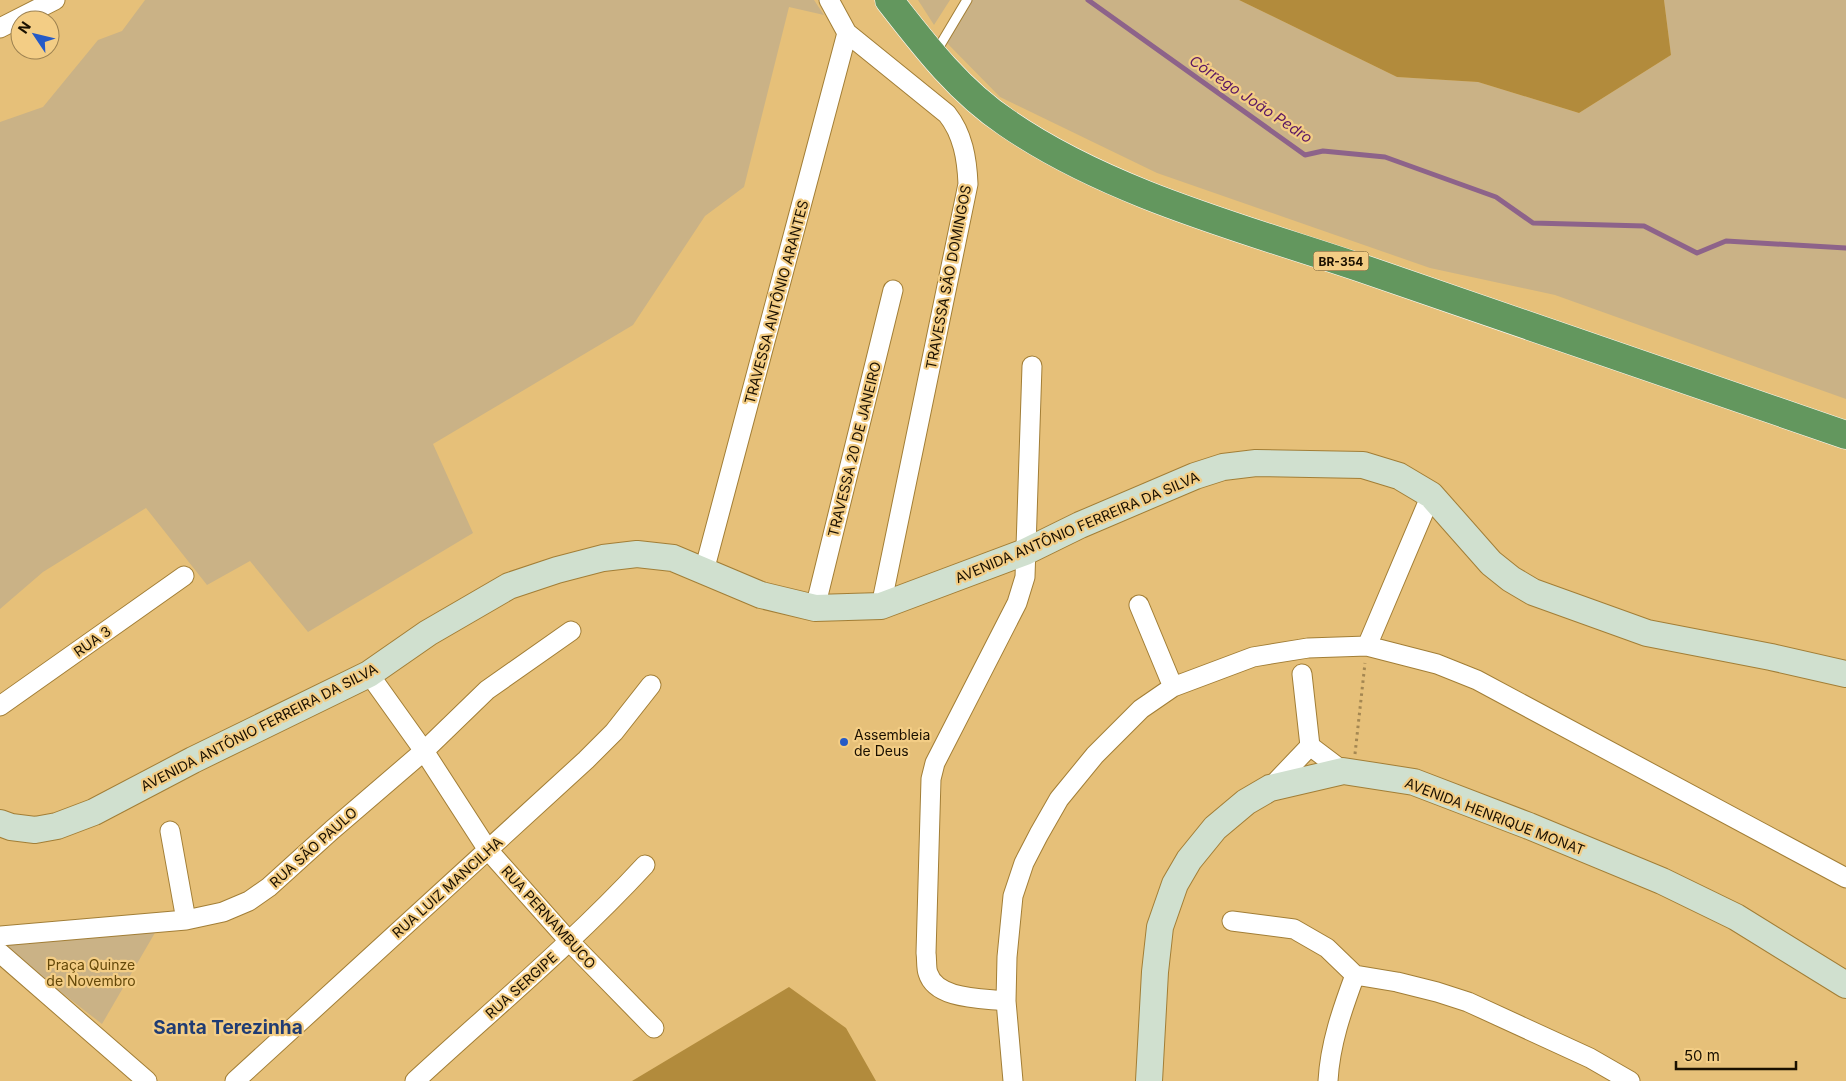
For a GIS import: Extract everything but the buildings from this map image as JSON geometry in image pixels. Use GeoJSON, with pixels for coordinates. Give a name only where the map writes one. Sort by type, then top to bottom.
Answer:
{"type":"FeatureCollection","features":[{"type":"Feature","properties":{"kind":"highway","name":"BR-354"},"geometry":{"type":"LineString","coordinates":[[889,0],[933,57],[963,88],[1006,123],[1073,162],[1166,202],[1846,435]]}},
{"type":"Feature","properties":{"kind":"street"},"geometry":{"type":"LineString","coordinates":[[0,28],[55,0]]}},
{"type":"Feature","properties":{"kind":"street","name":"TRAVESSA SÃO DOMINGOS"},"geometry":{"type":"LineString","coordinates":[[829,0],[847,33],[947,114],[956,125],[968,162],[968,184],[881,606]]}},
{"type":"Feature","properties":{"kind":"street","name":"TRAVESSA ANTÔNIO ARANTES"},"geometry":{"type":"LineString","coordinates":[[704,571],[847,33]]}},
{"type":"Feature","properties":{"kind":"street","name":"TRAVESSA 20 DE JANEIRO"},"geometry":{"type":"LineString","coordinates":[[815,608],[893,290]]}},
{"type":"Feature","properties":{"kind":"street"},"geometry":{"type":"LineString","coordinates":[[1006,1001],[952,994],[937,987],[928,974],[926,944],[931,779],[935,763],[1018,603],[1025,577],[1032,366]]}},
{"type":"Feature","properties":{"kind":"street","name":"AVENIDA ANTÔNIO FERREIRA DA SILVA"},"geometry":{"type":"LineString","coordinates":[[0,823],[11,827],[35,830],[57,826],[94,812],[193,760],[369,674],[428,633],[509,586],[557,570],[603,558],[637,554],[673,558],[762,595],[815,608],[881,606],[1025,552],[1080,525],[1195,476],[1223,467],[1256,463],[1298,462],[1363,465],[1399,476],[1431,495],[1491,563],[1511,579],[1533,592],[1647,633],[1771,657],[1846,674]]}},
{"type":"Feature","properties":{"kind":"street"},"geometry":{"type":"LineString","coordinates":[[1367,646],[1431,495]]}},
{"type":"Feature","properties":{"kind":"street","name":"RUA 3"},"geometry":{"type":"LineString","coordinates":[[0,706],[184,576]]}},
{"type":"Feature","properties":{"kind":"street"},"geometry":{"type":"LineString","coordinates":[[1139,605],[1173,688]]}},
{"type":"Feature","properties":{"kind":"street","name":"RUA SÃO PAULO"},"geometry":{"type":"LineString","coordinates":[[0,936],[186,920],[224,912],[249,901],[269,887],[424,751],[487,690],[571,631]]}},
{"type":"Feature","properties":{"kind":"street"},"geometry":{"type":"LineString","coordinates":[[1013,1081],[1006,1001],[1007,958],[1013,896],[1024,863],[1039,834],[1059,799],[1095,755],[1141,709],[1173,688],[1253,657],[1308,648],[1367,646],[1437,664],[1477,680],[1846,878]]}},
{"type":"Feature","properties":{"kind":"street","name":"RUA PERNAMBUCO"},"geometry":{"type":"LineString","coordinates":[[369,674],[424,751],[488,850],[569,941],[654,1028]]}},
{"type":"Feature","properties":{"kind":"street"},"geometry":{"type":"LineString","coordinates":[[1302,674],[1310,746],[1348,772]]}},
{"type":"Feature","properties":{"kind":"street","name":"RUA LUIZ MANCILHA"},"geometry":{"type":"LineString","coordinates":[[235,1081],[614,732],[651,685]]}},
{"type":"Feature","properties":{"kind":"street"},"geometry":{"type":"LineString","coordinates":[[1270,788],[1310,746]]}},
{"type":"Feature","properties":{"kind":"street","name":"AVENIDA HENRIQUE MONAT"},"geometry":{"type":"LineString","coordinates":[[1149,1081],[1155,972],[1160,927],[1175,884],[1189,860],[1216,828],[1246,802],[1270,788],[1348,772],[1414,782],[1529,826],[1662,881],[1736,917],[1846,985]]}},
{"type":"Feature","properties":{"kind":"street"},"geometry":{"type":"LineString","coordinates":[[170,831],[186,920]]}},
{"type":"Feature","properties":{"kind":"street","name":"RUA SERGIPE"},"geometry":{"type":"LineString","coordinates":[[415,1081],[615,898],[646,865]]}},
{"type":"Feature","properties":{"kind":"street"},"geometry":{"type":"LineString","coordinates":[[1232,921],[1294,929],[1327,948],[1355,975],[1405,984],[1468,1002],[1590,1058],[1630,1081]]}},
{"type":"Feature","properties":{"kind":"street"},"geometry":{"type":"LineString","coordinates":[[0,954],[147,1081]]}},
{"type":"Feature","properties":{"kind":"street"},"geometry":{"type":"LineString","coordinates":[[1328,1081],[1329,1064],[1340,1015],[1355,975]]}},
{"type":"Feature","properties":{"kind":"lane"},"geometry":{"type":"LineString","coordinates":[[933,57],[968,0]]}},
{"type":"Feature","properties":{"kind":"path"},"geometry":{"type":"LineString","coordinates":[[1348,772],[1367,646]]}},
{"type":"Feature","properties":{"kind":"green space"},"geometry":{"type":"Polygon","coordinates":[[[145,0],[814,0],[824,15],[789,7],[744,187],[705,216],[633,325],[433,444],[473,533],[308,632],[250,561],[207,585],[146,508],[43,572],[0,609],[0,122],[43,107],[98,40],[122,31],[145,0]]]}},
{"type":"Feature","properties":{"kind":"green space"},"geometry":{"type":"Polygon","coordinates":[[[918,0],[950,0],[934,25],[918,0]]]}},
{"type":"Feature","properties":{"kind":"green space"},"geometry":{"type":"Polygon","coordinates":[[[972,0],[1239,0],[1397,77],[1478,82],[1579,113],[1671,55],[1664,0],[1846,0],[1846,399],[1555,295],[1430,268],[1157,173],[1000,97],[945,41],[972,0]]]}},
{"type":"Feature","properties":{"kind":"green space","name":"Praça Quinze de Novembro"},"geometry":{"type":"Polygon","coordinates":[[[156,931],[102,1024],[0,945],[156,931]]]}},
{"type":"Feature","properties":{"kind":"shaded area"},"geometry":{"type":"Polygon","coordinates":[[[1239,0],[1664,0],[1671,55],[1579,113],[1478,82],[1397,77],[1239,0]]]}},
{"type":"Feature","properties":{"kind":"shaded area"},"geometry":{"type":"Polygon","coordinates":[[[789,987],[846,1028],[876,1081],[632,1081],[789,987]]]}},
{"type":"Feature","properties":{"kind":"waterway","name":"Córrego João Pedro"},"geometry":{"type":"LineString","coordinates":[[1088,0],[1305,155],[1323,151],[1385,157],[1496,197],[1533,223],[1644,226],[1697,253],[1726,241],[1846,248]]}},
{"type":"Feature","properties":{"kind":"place","name":"Assembleia de Deus"},"geometry":{"type":"Point","coordinates":[844,742]}},
{"type":"Feature","properties":{"kind":"district","name":"Santa Terezinha"},"geometry":{"type":"Point","coordinates":[228,1027]}}]}
